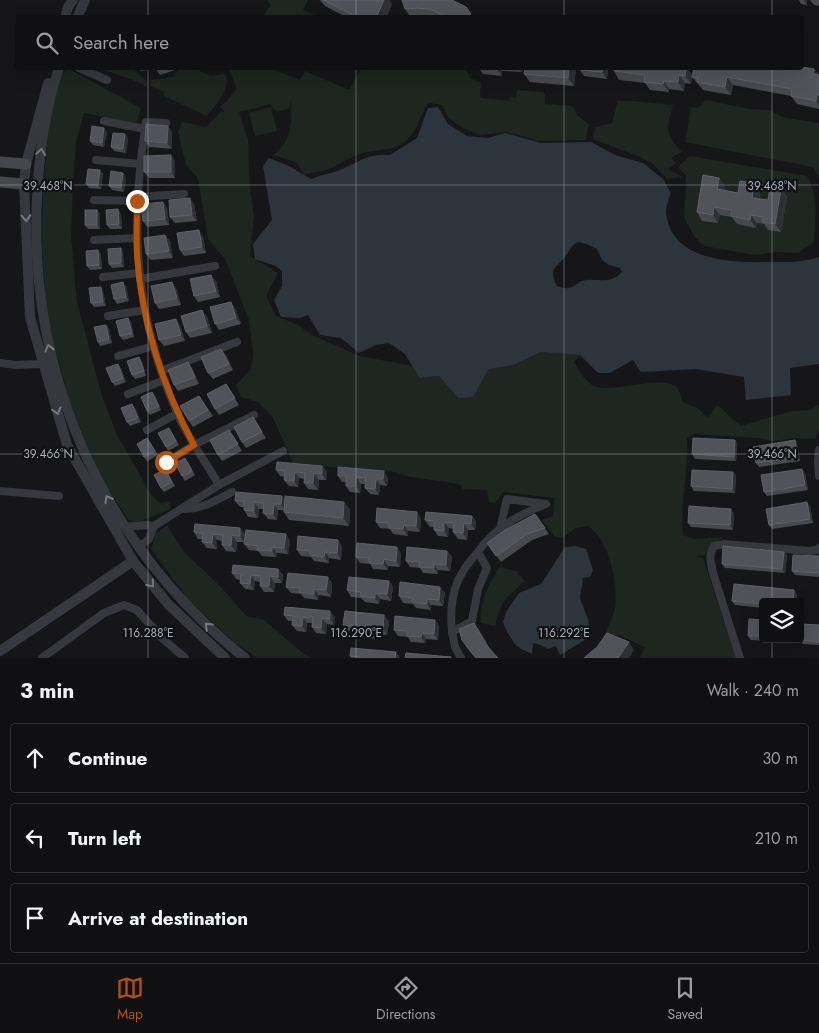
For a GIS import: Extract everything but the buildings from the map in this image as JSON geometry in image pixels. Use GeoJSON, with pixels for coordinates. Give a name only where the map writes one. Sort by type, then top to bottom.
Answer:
{"type":"FeatureCollection","features":[{"type":"Feature","properties":{"kind":"main road"},"geometry":{"type":"LineString","coordinates":[[0,162],[26,164]]}},
{"type":"Feature","properties":{"kind":"main road"},"geometry":{"type":"LineString","coordinates":[[0,182],[24,184]]}},
{"type":"Feature","properties":{"kind":"street"},"geometry":{"type":"LineString","coordinates":[[67,15],[68,7],[73,0]]}},
{"type":"Feature","properties":{"kind":"street"},"geometry":{"type":"LineString","coordinates":[[78,15],[85,0]]}},
{"type":"Feature","properties":{"kind":"street"},"geometry":{"type":"LineString","coordinates":[[51,70],[26,164],[24,184],[30,317],[43,364],[67,445],[133,561],[175,611],[225,658]]}},
{"type":"Feature","properties":{"kind":"street"},"geometry":{"type":"LineString","coordinates":[[58,70],[45,124],[38,176],[35,227],[42,313],[57,381],[74,430],[96,477],[125,527],[152,565],[186,604],[223,641],[245,658]]}},
{"type":"Feature","properties":{"kind":"street"},"geometry":{"type":"LineString","coordinates":[[84,70],[107,80]]}},
{"type":"Feature","properties":{"kind":"street"},"geometry":{"type":"LineString","coordinates":[[104,121],[145,129]]}},
{"type":"Feature","properties":{"kind":"street"},"geometry":{"type":"LineString","coordinates":[[166,123],[146,122],[137,199],[137,238],[140,276],[145,310],[161,370],[178,413],[194,445],[219,484]]}},
{"type":"Feature","properties":{"kind":"street"},"geometry":{"type":"LineString","coordinates":[[96,160],[140,164]]}},
{"type":"Feature","properties":{"kind":"street"},"geometry":{"type":"LineString","coordinates":[[94,200],[137,199],[184,194]]}},
{"type":"Feature","properties":{"kind":"street"},"geometry":{"type":"LineString","coordinates":[[94,240],[137,238]]}},
{"type":"Feature","properties":{"kind":"street"},"geometry":{"type":"LineString","coordinates":[[103,277],[140,276],[215,266]]}},
{"type":"Feature","properties":{"kind":"street"},"geometry":{"type":"LineString","coordinates":[[108,316],[145,310]]}},
{"type":"Feature","properties":{"kind":"street"},"geometry":{"type":"LineString","coordinates":[[161,370],[237,342]]}},
{"type":"Feature","properties":{"kind":"street"},"geometry":{"type":"LineString","coordinates":[[118,356],[154,346]]}},
{"type":"Feature","properties":{"kind":"street"},"geometry":{"type":"LineString","coordinates":[[0,364],[43,364]]}},
{"type":"Feature","properties":{"kind":"street"},"geometry":{"type":"LineString","coordinates":[[128,394],[165,380]]}},
{"type":"Feature","properties":{"kind":"street"},"geometry":{"type":"LineString","coordinates":[[146,430],[178,413]]}},
{"type":"Feature","properties":{"kind":"street"},"geometry":{"type":"LineString","coordinates":[[166,462],[194,445],[254,415]]}},
{"type":"Feature","properties":{"kind":"street"},"geometry":{"type":"LineString","coordinates":[[819,450],[819,476]]}},
{"type":"Feature","properties":{"kind":"street"},"geometry":{"type":"LineString","coordinates":[[139,547],[148,539],[154,526],[219,484],[283,451]]}},
{"type":"Feature","properties":{"kind":"street"},"geometry":{"type":"LineString","coordinates":[[0,491],[59,496]]}},
{"type":"Feature","properties":{"kind":"street"},"geometry":{"type":"LineString","coordinates":[[181,509],[207,506],[232,492]]}},
{"type":"Feature","properties":{"kind":"street"},"geometry":{"type":"LineString","coordinates":[[462,658],[455,647],[450,613],[456,583],[468,563],[485,542],[512,520],[546,504],[507,499],[500,529]]}},
{"type":"Feature","properties":{"kind":"street"},"geometry":{"type":"LineString","coordinates":[[125,527],[154,526]]}},
{"type":"Feature","properties":{"kind":"street"},"geometry":{"type":"LineString","coordinates":[[740,658],[713,573],[710,560],[714,546],[724,544],[809,551],[819,548]]}},
{"type":"Feature","properties":{"kind":"street"},"geometry":{"type":"LineString","coordinates":[[452,632],[472,621],[478,589],[487,568],[478,552]]}},
{"type":"Feature","properties":{"kind":"street"},"geometry":{"type":"LineString","coordinates":[[0,651],[133,561]]}},
{"type":"Feature","properties":{"kind":"street"},"geometry":{"type":"LineString","coordinates":[[42,658],[104,613],[124,605],[137,610],[161,637],[185,658]]}},
{"type":"Feature","properties":{"kind":"shaded area"},"geometry":{"type":"Polygon","coordinates":[[[267,0],[308,0],[303,10],[315,15],[264,15],[271,5],[267,0]]]}},
{"type":"Feature","properties":{"kind":"shaded area"},"geometry":{"type":"Polygon","coordinates":[[[66,70],[71,70],[141,108],[137,123],[84,113],[76,142],[71,236],[77,302],[102,396],[117,435],[152,496],[160,503],[170,501],[171,509],[138,522],[129,520],[103,482],[71,407],[47,318],[42,247],[43,188],[48,132],[56,92],[66,70]]]}},
{"type":"Feature","properties":{"kind":"shaded area"},"geometry":{"type":"Polygon","coordinates":[[[105,70],[135,70],[148,82],[146,87],[138,82],[105,70]]]}},
{"type":"Feature","properties":{"kind":"shaded area"},"geometry":{"type":"Polygon","coordinates":[[[177,70],[198,70],[210,76],[225,74],[227,80],[218,102],[207,116],[164,96],[164,92],[150,86],[151,80],[173,77],[177,70]]]}},
{"type":"Feature","properties":{"kind":"shaded area"},"geometry":{"type":"Polygon","coordinates":[[[229,70],[275,70],[300,80],[305,71],[349,90],[361,70],[466,70],[470,78],[481,83],[481,98],[509,101],[510,97],[516,98],[517,90],[543,92],[545,104],[571,106],[577,115],[589,124],[586,140],[541,141],[506,132],[481,135],[464,129],[449,118],[442,105],[429,103],[414,131],[402,144],[392,148],[363,153],[327,170],[304,175],[297,163],[274,155],[288,137],[291,123],[291,101],[289,108],[277,112],[270,104],[239,112],[248,140],[250,190],[254,214],[250,256],[278,273],[266,296],[276,316],[298,325],[312,335],[360,356],[413,366],[421,378],[439,376],[458,398],[481,384],[489,369],[514,365],[541,352],[580,355],[574,362],[585,379],[594,386],[613,388],[662,382],[671,384],[678,389],[683,402],[699,409],[708,419],[717,405],[741,426],[792,411],[811,410],[819,404],[819,431],[815,439],[795,438],[774,441],[759,438],[694,434],[687,438],[683,535],[694,539],[723,537],[709,546],[705,555],[694,556],[703,558],[736,658],[640,658],[645,647],[621,636],[605,634],[615,608],[616,598],[614,575],[607,552],[596,533],[588,526],[576,528],[562,538],[555,537],[542,520],[553,516],[554,498],[503,492],[495,503],[489,502],[487,490],[463,489],[459,484],[405,476],[395,472],[292,464],[292,460],[272,416],[258,402],[241,397],[236,385],[251,369],[253,353],[249,320],[225,259],[208,239],[198,178],[186,165],[178,132],[182,122],[206,127],[221,112],[225,112],[220,107],[237,88],[229,70]]]}},
{"type":"Feature","properties":{"kind":"shaded area"},"geometry":{"type":"Polygon","coordinates":[[[706,100],[749,109],[771,110],[786,118],[819,123],[819,177],[813,167],[685,142],[691,107],[698,108],[706,100]]]}},
{"type":"Feature","properties":{"kind":"shaded area"},"geometry":{"type":"Polygon","coordinates":[[[618,101],[673,105],[668,130],[672,140],[682,152],[671,158],[676,163],[668,169],[682,177],[667,179],[653,164],[593,139],[595,127],[612,123],[618,101]]]}},
{"type":"Feature","properties":{"kind":"shaded area"},"geometry":{"type":"Polygon","coordinates":[[[271,107],[277,131],[255,136],[249,113],[271,107]]]}},
{"type":"Feature","properties":{"kind":"shaded area"},"geometry":{"type":"Polygon","coordinates":[[[438,107],[448,124],[467,136],[488,138],[505,133],[541,143],[591,142],[615,155],[643,163],[663,179],[671,193],[666,212],[670,228],[678,240],[690,249],[704,255],[719,259],[751,262],[792,262],[819,257],[819,364],[790,368],[791,395],[746,400],[744,377],[696,369],[641,372],[633,360],[610,373],[598,373],[580,355],[541,352],[514,365],[489,369],[473,397],[458,398],[439,376],[420,378],[405,354],[389,343],[376,345],[359,353],[341,338],[320,335],[308,315],[300,318],[281,317],[274,300],[282,286],[282,271],[276,266],[255,259],[253,244],[272,220],[263,166],[269,158],[289,166],[311,179],[342,169],[370,156],[390,155],[417,138],[428,108],[438,107]],[[578,242],[571,247],[555,268],[553,275],[557,286],[568,288],[587,280],[610,280],[622,272],[620,268],[609,265],[602,260],[597,249],[578,242]]]}},
{"type":"Feature","properties":{"kind":"shaded area"},"geometry":{"type":"Polygon","coordinates":[[[690,156],[807,176],[815,199],[814,242],[798,253],[775,252],[755,255],[704,246],[694,236],[684,217],[686,175],[678,167],[690,156]]]}},
{"type":"Feature","properties":{"kind":"shaded area"},"geometry":{"type":"Polygon","coordinates":[[[167,525],[184,552],[221,587],[246,616],[264,620],[311,658],[257,658],[233,641],[188,599],[151,549],[156,534],[167,525]]]}},
{"type":"Feature","properties":{"kind":"shaded area"},"geometry":{"type":"Polygon","coordinates":[[[575,546],[586,549],[593,570],[590,577],[583,578],[580,598],[589,622],[588,638],[560,655],[556,646],[548,649],[533,643],[532,654],[521,649],[507,632],[503,622],[506,612],[519,593],[541,584],[565,547],[575,546]]]}},
{"type":"Feature","properties":{"kind":"shaded area"},"geometry":{"type":"Polygon","coordinates":[[[500,567],[516,571],[525,581],[505,600],[495,626],[481,623],[481,615],[483,600],[500,567]]]}},
{"type":"Feature","properties":{"kind":"route"},"geometry":{"type":"LineString","coordinates":[[137,201],[137,255],[147,320],[161,370],[180,420],[194,445],[166,462]]}}]}
